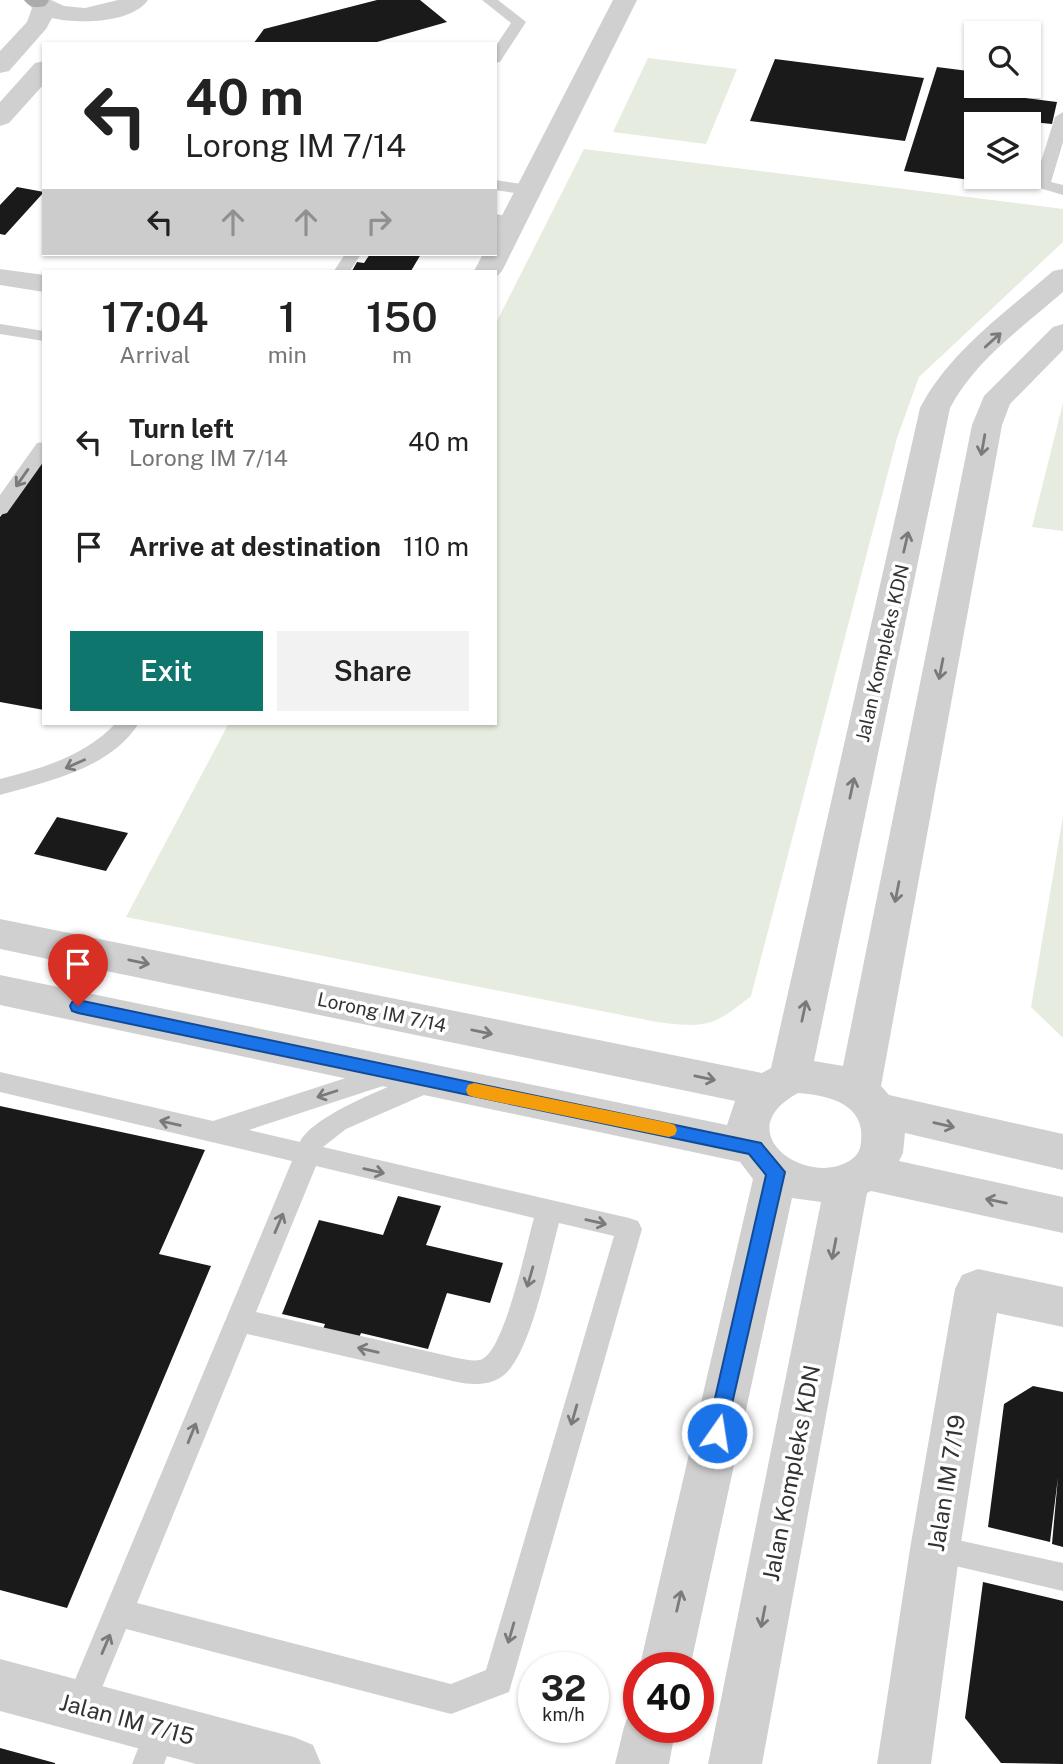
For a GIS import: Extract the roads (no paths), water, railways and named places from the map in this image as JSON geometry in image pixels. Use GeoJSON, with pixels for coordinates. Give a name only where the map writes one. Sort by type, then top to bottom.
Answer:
{"type":"FeatureCollection","features":[{"type":"Feature","properties":{"kind":"street"},"geometry":{"type":"LineString","coordinates":[[497,242],[504,220],[529,190],[625,0]]}},
{"type":"Feature","properties":{"kind":"street"},"geometry":{"type":"LineString","coordinates":[[0,66],[38,24],[38,2],[75,15],[99,13],[133,2]]}},
{"type":"Feature","properties":{"kind":"street"},"geometry":{"type":"LineString","coordinates":[[73,34],[87,22],[133,2]]}},
{"type":"Feature","properties":{"kind":"street"},"geometry":{"type":"LineString","coordinates":[[0,118],[42,70]]}},
{"type":"Feature","properties":{"kind":"street"},"geometry":{"type":"LineString","coordinates":[[0,277],[42,284]]}},
{"type":"Feature","properties":{"kind":"street","name":"Jalan Kompleks KDN"},"geometry":{"type":"LineString","coordinates":[[778,1084],[935,408],[944,388],[965,365],[1063,277]]}},
{"type":"Feature","properties":{"kind":"street"},"geometry":{"type":"LineString","coordinates":[[0,990],[411,1077],[765,1160],[803,1184],[826,1186],[857,1177],[880,1157],[884,1145],[886,1131],[868,1100],[987,425],[995,402],[1063,334]]}},
{"type":"Feature","properties":{"kind":"street"},"geometry":{"type":"LineString","coordinates":[[944,388],[995,402]]}},
{"type":"Feature","properties":{"kind":"street","name":"Lorong IM 7/14"},"geometry":{"type":"LineString","coordinates":[[0,934],[778,1084]]}},
{"type":"Feature","properties":{"kind":"street"},"geometry":{"type":"LineString","coordinates":[[667,1652],[765,1160],[749,1132],[749,1114],[778,1084],[827,1076],[868,1100],[1063,1152]]}},
{"type":"Feature","properties":{"kind":"street"},"geometry":{"type":"LineString","coordinates":[[857,1177],[1063,1215]]}},
{"type":"Feature","properties":{"kind":"street","name":"Jalan Kompleks KDN"},"geometry":{"type":"LineString","coordinates":[[735,1764],[857,1177]]}},
{"type":"Feature","properties":{"kind":"street","name":"Jalan IM 7/19"},"geometry":{"type":"LineString","coordinates":[[904,1764],[935,1549],[978,1289],[1063,1307]]}},
{"type":"Feature","properties":{"kind":"street","name":"Jalan IM 7/15"},"geometry":{"type":"LineString","coordinates":[[0,1685],[79,1706],[155,1746],[294,1764]]}},
{"type":"Feature","properties":{"kind":"street"},"geometry":{"type":"LineString","coordinates":[[642,1764],[647,1743]]}},
{"type":"Feature","properties":{"kind":"lane"},"geometry":{"type":"LineString","coordinates":[[489,0],[519,22],[497,56]]}},
{"type":"Feature","properties":{"kind":"lane"},"geometry":{"type":"LineString","coordinates":[[1060,185],[1042,184],[1063,117]]}},
{"type":"Feature","properties":{"kind":"lane"},"geometry":{"type":"LineString","coordinates":[[497,185],[529,190]]}},
{"type":"Feature","properties":{"kind":"lane"},"geometry":{"type":"LineString","coordinates":[[0,329],[42,336]]}},
{"type":"Feature","properties":{"kind":"lane"},"geometry":{"type":"LineString","coordinates":[[0,509],[42,450]]}},
{"type":"Feature","properties":{"kind":"lane"},"geometry":{"type":"LineString","coordinates":[[0,787],[68,768],[103,748],[126,725]]}},
{"type":"Feature","properties":{"kind":"lane"},"geometry":{"type":"LineString","coordinates":[[210,1133],[411,1077]]}},
{"type":"Feature","properties":{"kind":"lane"},"geometry":{"type":"LineString","coordinates":[[79,1706],[314,1139],[411,1077]]}},
{"type":"Feature","properties":{"kind":"lane"},"geometry":{"type":"LineString","coordinates":[[0,1082],[307,1156],[629,1229],[498,1681],[451,1699],[119,1614]]}},
{"type":"Feature","properties":{"kind":"lane"},"geometry":{"type":"LineString","coordinates":[[238,1320],[467,1372],[486,1370],[495,1366],[511,1341],[549,1211]]}},
{"type":"Feature","properties":{"kind":"lane"},"geometry":{"type":"LineString","coordinates":[[935,1549],[1063,1577]]}}]}
